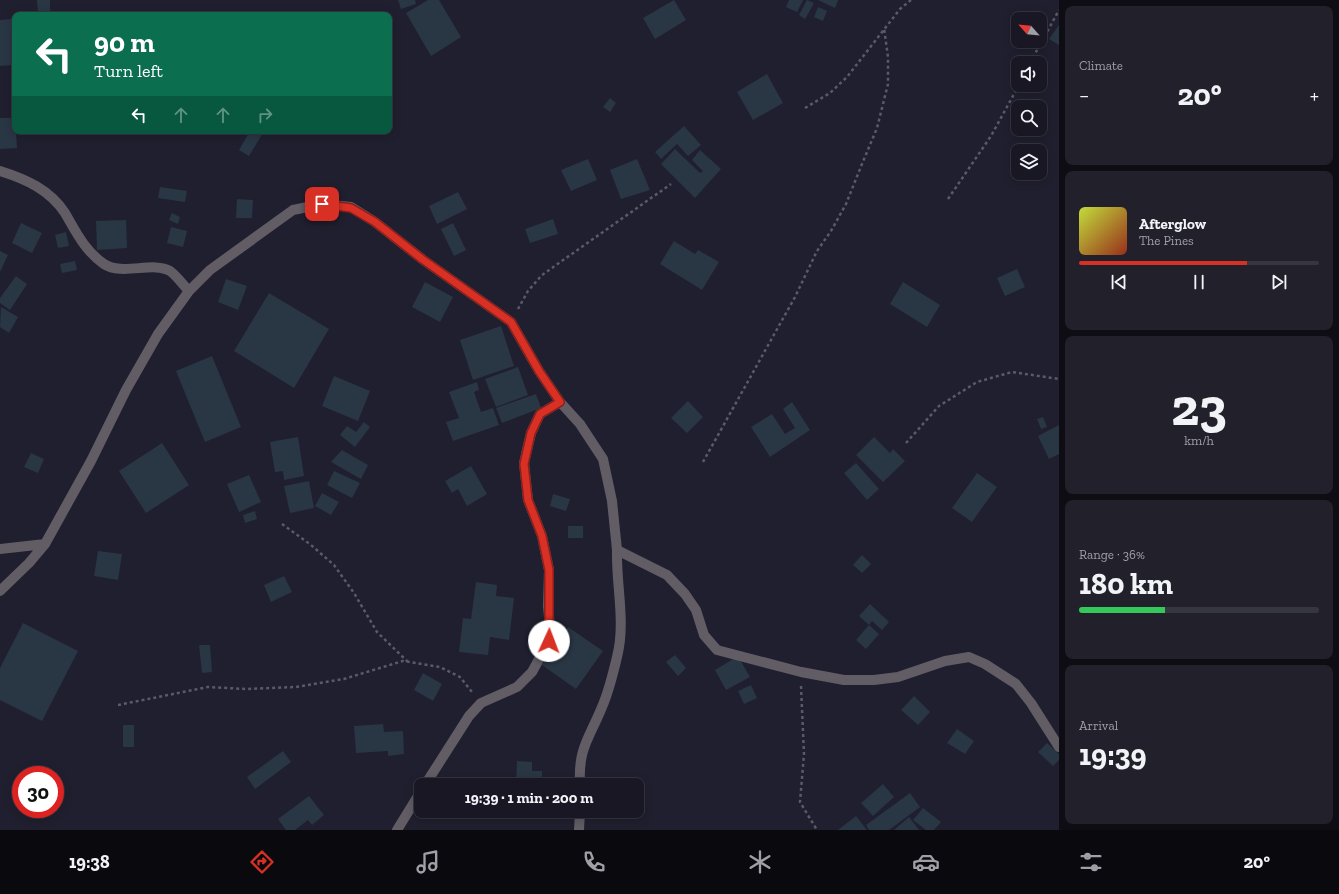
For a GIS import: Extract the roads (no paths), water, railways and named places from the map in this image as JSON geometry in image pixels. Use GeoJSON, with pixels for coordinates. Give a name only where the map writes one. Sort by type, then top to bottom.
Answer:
{"type":"FeatureCollection","features":[{"type":"Feature","properties":{"kind":"street"},"geometry":{"type":"LineString","coordinates":[[0,171],[43,189],[64,212],[79,238],[90,253],[105,265],[128,270],[153,268],[169,271],[189,291]]}},
{"type":"Feature","properties":{"kind":"street"},"geometry":{"type":"LineString","coordinates":[[0,591],[29,564],[45,544],[88,468],[126,390],[158,334],[189,291],[210,270],[293,210],[322,204],[351,208],[375,222],[422,259],[511,322],[539,371],[560,402],[580,424],[603,459],[612,501],[617,550],[617,584],[621,610],[618,655],[603,706],[583,748],[579,766],[580,778]]}},
{"type":"Feature","properties":{"kind":"street"},"geometry":{"type":"LineString","coordinates":[[429,778],[469,716],[480,703],[517,687],[532,672],[549,641],[549,570],[542,536],[528,500],[524,464],[531,433],[540,414],[560,402]]}},
{"type":"Feature","properties":{"kind":"street"},"geometry":{"type":"LineString","coordinates":[[0,549],[45,544]]}},
{"type":"Feature","properties":{"kind":"street"},"geometry":{"type":"LineString","coordinates":[[617,550],[667,575],[685,594],[696,610],[704,635],[717,650],[801,672],[844,680],[874,680],[898,677],[945,661],[969,657],[986,664],[1016,684],[1031,703],[1059,747]]}},
{"type":"Feature","properties":{"kind":"street"},"geometry":{"type":"LineString","coordinates":[[397,830],[414,802]]}},
{"type":"Feature","properties":{"kind":"street"},"geometry":{"type":"LineString","coordinates":[[579,830],[580,818]]}}]}
